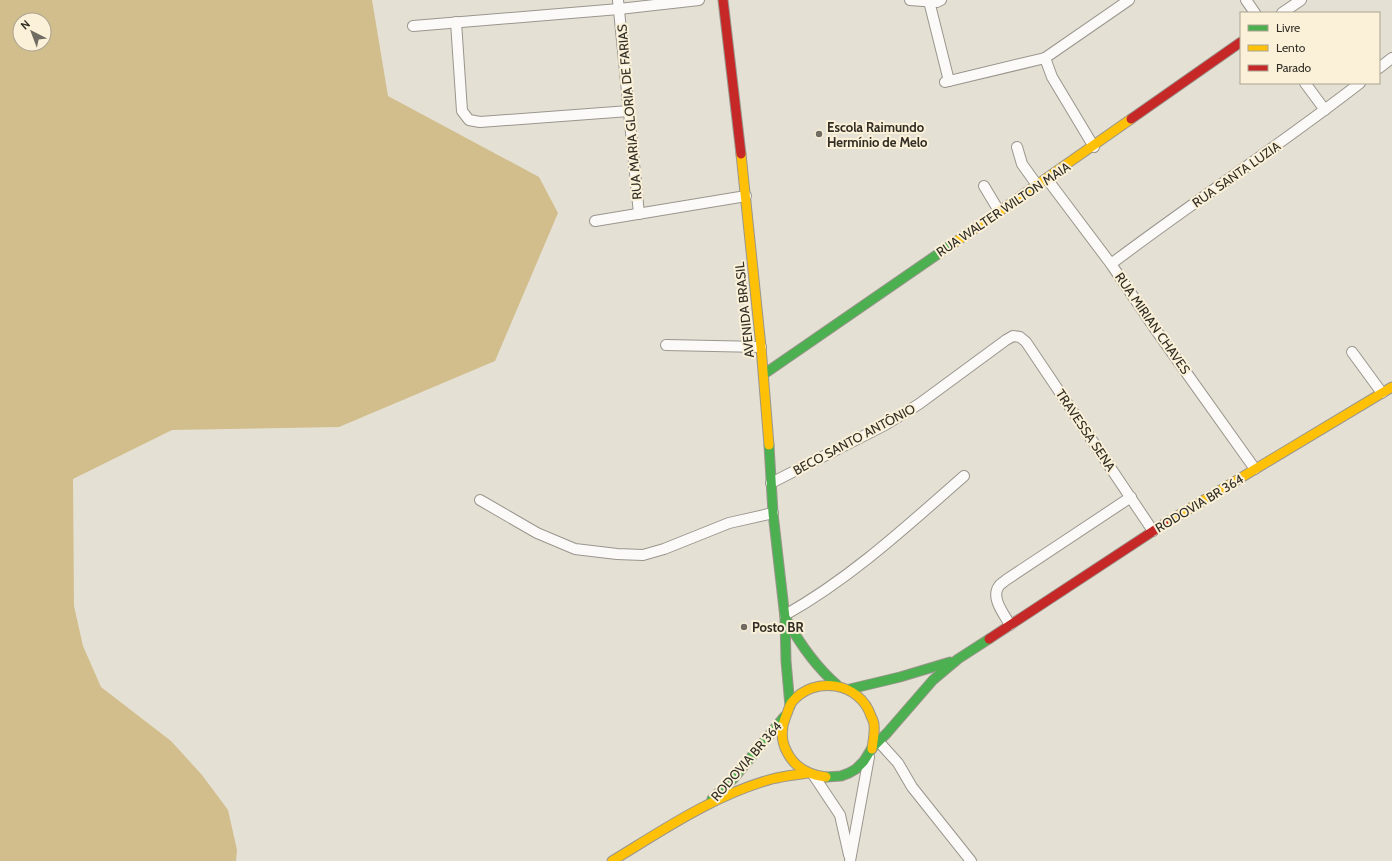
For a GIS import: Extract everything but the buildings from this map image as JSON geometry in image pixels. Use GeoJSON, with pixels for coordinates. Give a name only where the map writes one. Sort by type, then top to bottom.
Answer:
{"type":"FeatureCollection","features":[{"type":"Feature","properties":{"kind":"street"},"geometry":{"type":"LineString","coordinates":[[413,26],[618,5],[699,0]]}},
{"type":"Feature","properties":{"kind":"street","name":"AVENIDA BRASIL"},"geometry":{"type":"LineString","coordinates":[[723,0],[746,196],[764,374],[771,483],[785,616],[786,661],[790,706]]}},
{"type":"Feature","properties":{"kind":"street"},"geometry":{"type":"LineString","coordinates":[[910,0],[936,2],[941,0]]}},
{"type":"Feature","properties":{"kind":"street"},"geometry":{"type":"LineString","coordinates":[[929,1],[947,82],[1045,58],[1129,0]]}},
{"type":"Feature","properties":{"kind":"street"},"geometry":{"type":"LineString","coordinates":[[1246,0],[1254,12]]}},
{"type":"Feature","properties":{"kind":"street"},"geometry":{"type":"LineString","coordinates":[[1283,12],[1301,0]]}},
{"type":"Feature","properties":{"kind":"street","name":"RUA MARIA GLORIA DE FARIAS"},"geometry":{"type":"LineString","coordinates":[[618,5],[639,214]]}},
{"type":"Feature","properties":{"kind":"street"},"geometry":{"type":"LineString","coordinates":[[456,22],[462,111],[469,120],[480,122],[628,111]]}},
{"type":"Feature","properties":{"kind":"street","name":"RUA WALTER WILTON MAIA"},"geometry":{"type":"LineString","coordinates":[[764,374],[1037,184],[1047,179],[1094,147],[1240,43]]}},
{"type":"Feature","properties":{"kind":"street"},"geometry":{"type":"LineString","coordinates":[[1045,58],[1052,77],[1094,147]]}},
{"type":"Feature","properties":{"kind":"street"},"geometry":{"type":"LineString","coordinates":[[1380,67],[1392,58]]}},
{"type":"Feature","properties":{"kind":"street"},"geometry":{"type":"LineString","coordinates":[[1306,84],[1325,110]]}},
{"type":"Feature","properties":{"kind":"street","name":"RUA SANTA LUZIA"},"geometry":{"type":"LineString","coordinates":[[1112,264],[1160,227],[1325,110],[1359,84]]}},
{"type":"Feature","properties":{"kind":"street"},"geometry":{"type":"LineString","coordinates":[[1017,147],[1022,164],[1037,184]]}},
{"type":"Feature","properties":{"kind":"street","name":"RUA MIRIAN CHAVES"},"geometry":{"type":"LineString","coordinates":[[1047,179],[1112,264],[1158,333],[1255,469]]}},
{"type":"Feature","properties":{"kind":"street"},"geometry":{"type":"LineString","coordinates":[[984,186],[999,211]]}},
{"type":"Feature","properties":{"kind":"street"},"geometry":{"type":"LineString","coordinates":[[595,221],[746,196]]}},
{"type":"Feature","properties":{"kind":"street","name":"BECO SANTO ANTÔNIO"},"geometry":{"type":"LineString","coordinates":[[771,483],[890,421],[919,404],[1014,336]]}},
{"type":"Feature","properties":{"kind":"street","name":"TRAVESSA SENA"},"geometry":{"type":"LineString","coordinates":[[1014,336],[1020,336],[1026,342],[1153,531]]}},
{"type":"Feature","properties":{"kind":"street"},"geometry":{"type":"LineString","coordinates":[[666,345],[761,347]]}},
{"type":"Feature","properties":{"kind":"street"},"geometry":{"type":"LineString","coordinates":[[1352,352],[1382,393]]}},
{"type":"Feature","properties":{"kind":"street","name":"RODOVIA BR 364"},"geometry":{"type":"LineString","coordinates":[[784,717],[782,730],[784,743],[789,755],[797,766],[811,774],[827,778],[840,777],[851,772],[862,764],[873,748],[933,680],[958,659],[1153,531],[1392,387]]}},
{"type":"Feature","properties":{"kind":"street"},"geometry":{"type":"LineString","coordinates":[[785,616],[832,585],[898,534],[964,476]]}},
{"type":"Feature","properties":{"kind":"street"},"geometry":{"type":"LineString","coordinates":[[1010,625],[996,598],[996,592],[999,586],[1131,497]]}},
{"type":"Feature","properties":{"kind":"street"},"geometry":{"type":"LineString","coordinates":[[480,500],[537,533],[575,549],[617,554],[643,555],[664,549],[729,523],[774,513]]}},
{"type":"Feature","properties":{"kind":"street","name":"AVENIDA BRASIL"},"geometry":{"type":"LineString","coordinates":[[785,616],[802,648],[811,660],[837,685]]}},
{"type":"Feature","properties":{"kind":"street","name":"RODOVIA BR 364"},"geometry":{"type":"LineString","coordinates":[[850,689],[879,684],[899,677],[915,674],[958,659]]}},
{"type":"Feature","properties":{"kind":"street","name":"RODOVIA BR 364"},"geometry":{"type":"LineString","coordinates":[[707,804],[734,778],[784,717],[790,706],[799,696],[810,688],[823,685],[837,685],[850,689],[860,696],[873,714],[875,737],[873,748]]}},
{"type":"Feature","properties":{"kind":"street"},"geometry":{"type":"LineString","coordinates":[[850,861],[873,748],[898,763],[912,787],[971,861]]}},
{"type":"Feature","properties":{"kind":"street"},"geometry":{"type":"LineString","coordinates":[[811,774],[840,815],[850,861]]}},
{"type":"Feature","properties":{"kind":"street","name":"RODOVIA BR 364"},"geometry":{"type":"LineString","coordinates":[[612,861],[707,804],[771,779],[811,774]]}},
{"type":"Feature","properties":{"kind":"shaded area"},"geometry":{"type":"Polygon","coordinates":[[[0,0],[372,0],[388,96],[539,177],[558,213],[495,361],[339,427],[172,430],[73,479],[74,606],[83,646],[101,687],[171,741],[202,775],[228,810],[237,850],[236,861],[0,861],[0,0]]]}},
{"type":"Feature","properties":{"kind":"traffic: fast"},"geometry":{"type":"LineString","coordinates":[[764,374],[954,243]]}},
{"type":"Feature","properties":{"kind":"traffic: fast"},"geometry":{"type":"LineString","coordinates":[[769,445],[773,513],[785,618],[786,661],[790,706]]}},
{"type":"Feature","properties":{"kind":"traffic: fast"},"geometry":{"type":"LineString","coordinates":[[786,619],[808,654],[837,685]]}},
{"type":"Feature","properties":{"kind":"traffic: fast"},"geometry":{"type":"LineString","coordinates":[[826,777],[841,776],[856,769],[864,761],[872,748],[933,680],[958,659],[989,639]]}},
{"type":"Feature","properties":{"kind":"traffic: fast"},"geometry":{"type":"LineString","coordinates":[[850,689],[900,677],[950,662]]}},
{"type":"Feature","properties":{"kind":"traffic: fast"},"geometry":{"type":"LineString","coordinates":[[712,799],[734,778],[784,717]]}},
{"type":"Feature","properties":{"kind":"traffic: slow"},"geometry":{"type":"LineString","coordinates":[[954,243],[1131,119]]}},
{"type":"Feature","properties":{"kind":"traffic: slow"},"geometry":{"type":"LineString","coordinates":[[741,154],[761,347],[769,445]]}},
{"type":"Feature","properties":{"kind":"traffic: slow"},"geometry":{"type":"LineString","coordinates":[[1164,524],[1392,387]]}},
{"type":"Feature","properties":{"kind":"traffic: slow"},"geometry":{"type":"LineString","coordinates":[[826,777],[808,772],[798,766],[790,758],[784,743],[782,734],[784,721],[792,702],[801,693],[812,688],[836,686],[857,696],[865,705],[874,723],[872,749]]}},
{"type":"Feature","properties":{"kind":"traffic: slow"},"geometry":{"type":"LineString","coordinates":[[612,861],[689,814],[730,794],[772,779],[808,773]]}},
{"type":"Feature","properties":{"kind":"traffic: jam"},"geometry":{"type":"LineString","coordinates":[[723,0],[741,154]]}},
{"type":"Feature","properties":{"kind":"traffic: jam"},"geometry":{"type":"LineString","coordinates":[[1131,119],[1240,43]]}},
{"type":"Feature","properties":{"kind":"traffic: jam"},"geometry":{"type":"LineString","coordinates":[[989,639],[1164,524]]}},
{"type":"Feature","properties":{"kind":"place","name":"Escola Raimundo Hermínio de Melo"},"geometry":{"type":"Point","coordinates":[819,134]}},
{"type":"Feature","properties":{"kind":"place","name":"Posto BR"},"geometry":{"type":"Point","coordinates":[744,627]}}]}
